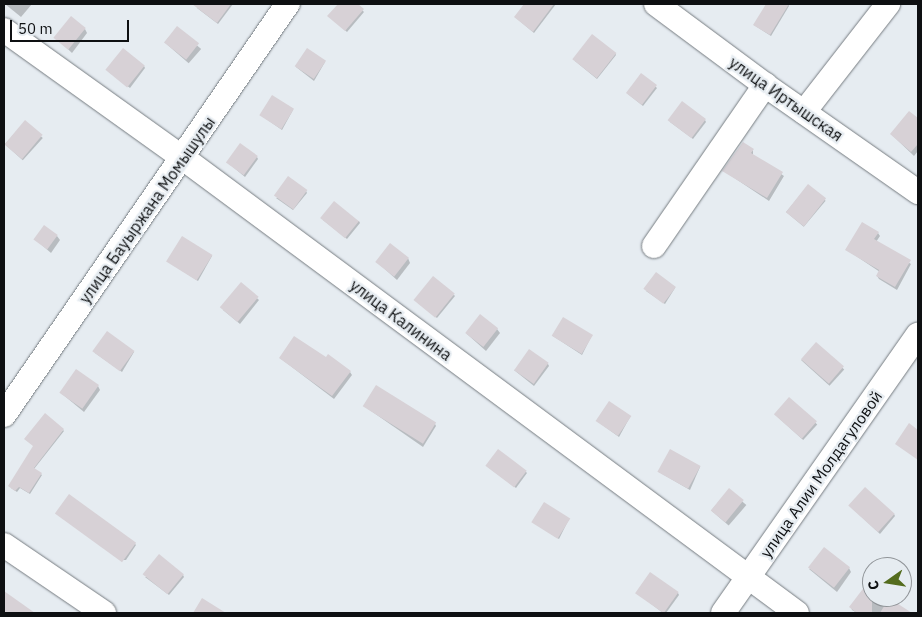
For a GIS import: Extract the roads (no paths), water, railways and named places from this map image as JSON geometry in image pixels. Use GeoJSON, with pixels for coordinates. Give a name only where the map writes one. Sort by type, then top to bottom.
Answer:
{"type":"FeatureCollection","features":[{"type":"Feature","properties":{"kind":"street","name":"улица Бауыржана Момышулы"},"geometry":{"type":"LineString","coordinates":[[4,415],[288,4]]}},
{"type":"Feature","properties":{"kind":"street","name":"улица Иртышская"},"geometry":{"type":"LineString","coordinates":[[656,4],[765,85],[918,192]]}},
{"type":"Feature","properties":{"kind":"street"},"geometry":{"type":"LineString","coordinates":[[804,112],[888,4]]}},
{"type":"Feature","properties":{"kind":"street","name":"улица Калинина"},"geometry":{"type":"LineString","coordinates":[[4,30],[183,158],[747,579],[797,613]]}},
{"type":"Feature","properties":{"kind":"street"},"geometry":{"type":"LineString","coordinates":[[654,246],[765,85]]}},
{"type":"Feature","properties":{"kind":"street","name":"улица Алии Молдагуловой"},"geometry":{"type":"LineString","coordinates":[[723,613],[918,334]]}},
{"type":"Feature","properties":{"kind":"street"},"geometry":{"type":"LineString","coordinates":[[4,545],[104,613]]}}]}
